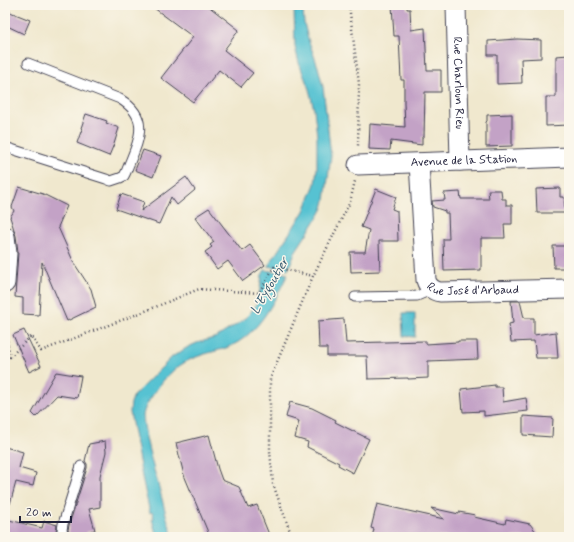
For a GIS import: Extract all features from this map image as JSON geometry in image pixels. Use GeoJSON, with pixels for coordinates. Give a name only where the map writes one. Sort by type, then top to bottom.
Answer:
{"type":"FeatureCollection","features":[{"type":"Feature","properties":{"kind":"street","name":"Rue Charloun Rieu"},"geometry":{"type":"LineString","coordinates":[[456,5],[460,161]]}},
{"type":"Feature","properties":{"kind":"street","name":"Avenue de la Station"},"geometry":{"type":"LineString","coordinates":[[358,165],[569,157]]}},
{"type":"Feature","properties":{"kind":"street","name":"Rue José d'Arbaud"},"geometry":{"type":"LineString","coordinates":[[419,163],[426,276],[427,283],[430,287],[440,292],[569,289]]}},
{"type":"Feature","properties":{"kind":"street"},"geometry":{"type":"LineString","coordinates":[[5,236],[7,253],[5,282]]}},
{"type":"Feature","properties":{"kind":"lane"},"geometry":{"type":"LineString","coordinates":[[5,147],[111,181],[124,176],[138,140],[140,128],[138,117],[135,111],[125,102],[28,63]]}},
{"type":"Feature","properties":{"kind":"lane"},"geometry":{"type":"LineString","coordinates":[[355,297],[417,296],[424,293],[430,287]]}},
{"type":"Feature","properties":{"kind":"lane"},"geometry":{"type":"LineString","coordinates":[[64,537],[62,530],[63,524],[80,466]]}},
{"type":"Feature","properties":{"kind":"path"},"geometry":{"type":"LineString","coordinates":[[292,537],[273,484],[270,451],[270,379],[313,276],[350,202],[358,170],[359,84],[349,5]]}},
{"type":"Feature","properties":{"kind":"path"},"geometry":{"type":"LineString","coordinates":[[5,329],[10,358],[31,336],[41,351],[199,289],[260,293],[274,267],[313,276]]}},
{"type":"Feature","properties":{"kind":"water","name":"L'Eygoutier"},"geometry":{"type":"Polygon","coordinates":[[[294,5],[304,5],[304,23],[323,87],[331,156],[323,208],[295,252],[288,270],[268,266],[304,211],[315,184],[317,168],[317,136],[314,109],[295,47],[294,5]]]}},
{"type":"Feature","properties":{"kind":"water","name":"L'Eygoutier"},"geometry":{"type":"Polygon","coordinates":[[[265,270],[288,274],[269,309],[258,324],[244,338],[233,345],[192,359],[179,366],[163,380],[149,400],[145,409],[143,417],[147,442],[173,537],[157,537],[152,519],[154,518],[152,512],[150,513],[142,477],[130,412],[134,395],[172,357],[197,343],[217,337],[242,321],[258,302],[262,275],[265,270]]]}},
{"type":"Feature","properties":{"kind":"water"},"geometry":{"type":"Polygon","coordinates":[[[403,313],[415,313],[415,337],[404,336],[403,313]]]}},
{"type":"Feature","properties":{"kind":"building"},"geometry":{"type":"Polygon","coordinates":[[[150,5],[207,5],[239,30],[224,50],[253,73],[241,87],[219,70],[193,102],[161,78],[193,37],[150,5]]]}},
{"type":"Feature","properties":{"kind":"building"},"geometry":{"type":"Polygon","coordinates":[[[392,5],[407,5],[407,9],[410,9],[411,30],[425,28],[427,70],[441,70],[441,92],[425,92],[424,137],[422,137],[422,145],[391,141],[390,150],[369,149],[370,124],[405,127],[404,80],[401,80],[399,36],[394,36],[392,5]]]}},
{"type":"Feature","properties":{"kind":"building"},"geometry":{"type":"Polygon","coordinates":[[[5,10],[30,20],[24,34],[5,25],[5,10]]]}},
{"type":"Feature","properties":{"kind":"building"},"geometry":{"type":"Polygon","coordinates":[[[517,39],[541,40],[541,58],[521,59],[522,83],[497,84],[497,55],[488,55],[488,41],[517,39]]]}},
{"type":"Feature","properties":{"kind":"building"},"geometry":{"type":"Polygon","coordinates":[[[569,55],[569,125],[546,126],[546,97],[556,97],[556,56],[569,55]]]}},
{"type":"Feature","properties":{"kind":"building"},"geometry":{"type":"Polygon","coordinates":[[[86,114],[107,121],[106,123],[119,128],[109,156],[77,143],[86,114]]]}},
{"type":"Feature","properties":{"kind":"building"},"geometry":{"type":"Polygon","coordinates":[[[512,114],[512,146],[486,147],[487,115],[512,114]]]}},
{"type":"Feature","properties":{"kind":"building"},"geometry":{"type":"Polygon","coordinates":[[[143,150],[161,156],[153,177],[135,170],[143,150]]]}},
{"type":"Feature","properties":{"kind":"building"},"geometry":{"type":"Polygon","coordinates":[[[186,177],[195,190],[177,205],[171,197],[159,224],[116,209],[121,194],[144,202],[141,211],[186,177]]]}},
{"type":"Feature","properties":{"kind":"building"},"geometry":{"type":"Polygon","coordinates":[[[19,187],[43,194],[67,206],[58,227],[74,263],[91,289],[96,307],[67,321],[42,262],[39,315],[23,314],[23,298],[15,297],[18,252],[16,236],[10,217],[14,211],[12,207],[19,187]]]}},
{"type":"Feature","properties":{"kind":"building"},"geometry":{"type":"Polygon","coordinates":[[[560,188],[560,197],[564,197],[565,213],[537,213],[536,189],[560,188]]]}},
{"type":"Feature","properties":{"kind":"building"},"geometry":{"type":"Polygon","coordinates":[[[376,189],[396,197],[392,209],[397,211],[398,241],[379,241],[380,271],[351,272],[350,252],[365,252],[369,230],[361,227],[376,189]]]}},
{"type":"Feature","properties":{"kind":"building"},"geometry":{"type":"Polygon","coordinates":[[[488,190],[501,190],[502,199],[506,199],[506,205],[512,205],[512,224],[504,224],[505,238],[481,238],[481,270],[444,271],[443,239],[449,239],[448,213],[433,207],[432,201],[445,200],[444,193],[460,192],[461,199],[489,199],[488,190]]]}},
{"type":"Feature","properties":{"kind":"building"},"geometry":{"type":"Polygon","coordinates":[[[209,208],[242,251],[250,245],[265,265],[243,281],[228,261],[217,269],[205,252],[212,247],[210,245],[214,242],[195,217],[209,208]]]}},
{"type":"Feature","properties":{"kind":"building"},"geometry":{"type":"Polygon","coordinates":[[[553,246],[569,246],[569,268],[554,268],[553,246]]]}},
{"type":"Feature","properties":{"kind":"building"},"geometry":{"type":"Polygon","coordinates":[[[511,301],[520,301],[524,318],[534,318],[534,335],[556,332],[558,358],[536,358],[534,341],[511,342],[509,324],[513,323],[511,301]]]}},
{"type":"Feature","properties":{"kind":"building"},"geometry":{"type":"Polygon","coordinates":[[[344,319],[346,343],[426,341],[426,344],[477,341],[478,359],[428,361],[428,378],[368,379],[367,356],[327,356],[327,348],[319,348],[318,321],[344,319]]]}},
{"type":"Feature","properties":{"kind":"building"},"geometry":{"type":"Polygon","coordinates":[[[24,330],[41,366],[29,372],[13,335],[24,330]]]}},
{"type":"Feature","properties":{"kind":"building"},"geometry":{"type":"Polygon","coordinates":[[[56,372],[81,376],[77,398],[57,395],[36,417],[32,413],[56,372]]]}},
{"type":"Feature","properties":{"kind":"building"},"geometry":{"type":"Polygon","coordinates":[[[495,385],[495,387],[502,387],[503,402],[526,398],[528,411],[484,416],[484,411],[463,412],[461,389],[495,385]]]}},
{"type":"Feature","properties":{"kind":"building"},"geometry":{"type":"Polygon","coordinates":[[[290,402],[312,408],[336,420],[335,422],[369,439],[353,473],[338,465],[339,463],[307,447],[308,442],[295,438],[299,421],[286,417],[290,402]]]}},
{"type":"Feature","properties":{"kind":"building"},"geometry":{"type":"Polygon","coordinates":[[[523,416],[553,418],[552,437],[523,435],[523,416]]]}},
{"type":"Feature","properties":{"kind":"building"},"geometry":{"type":"Polygon","coordinates":[[[209,435],[222,480],[239,487],[248,508],[257,505],[270,537],[210,537],[184,475],[176,443],[209,435]]]}},
{"type":"Feature","properties":{"kind":"building"},"geometry":{"type":"Polygon","coordinates":[[[105,441],[106,452],[100,476],[100,507],[89,509],[95,530],[87,532],[86,537],[70,537],[68,530],[69,525],[87,468],[85,461],[89,444],[105,441]]]}},
{"type":"Feature","properties":{"kind":"building"},"geometry":{"type":"Polygon","coordinates":[[[5,447],[23,452],[19,468],[36,473],[33,486],[16,482],[10,504],[5,504],[5,447]]]}},
{"type":"Feature","properties":{"kind":"building"},"geometry":{"type":"Polygon","coordinates":[[[377,504],[444,519],[431,508],[459,514],[459,512],[475,515],[474,517],[505,524],[506,519],[530,524],[540,537],[372,537],[374,529],[371,528],[377,504]]]}},
{"type":"Feature","properties":{"kind":"building"},"geometry":{"type":"Polygon","coordinates":[[[5,519],[42,528],[44,521],[57,525],[56,531],[58,537],[5,537],[5,519]]]}}]}
